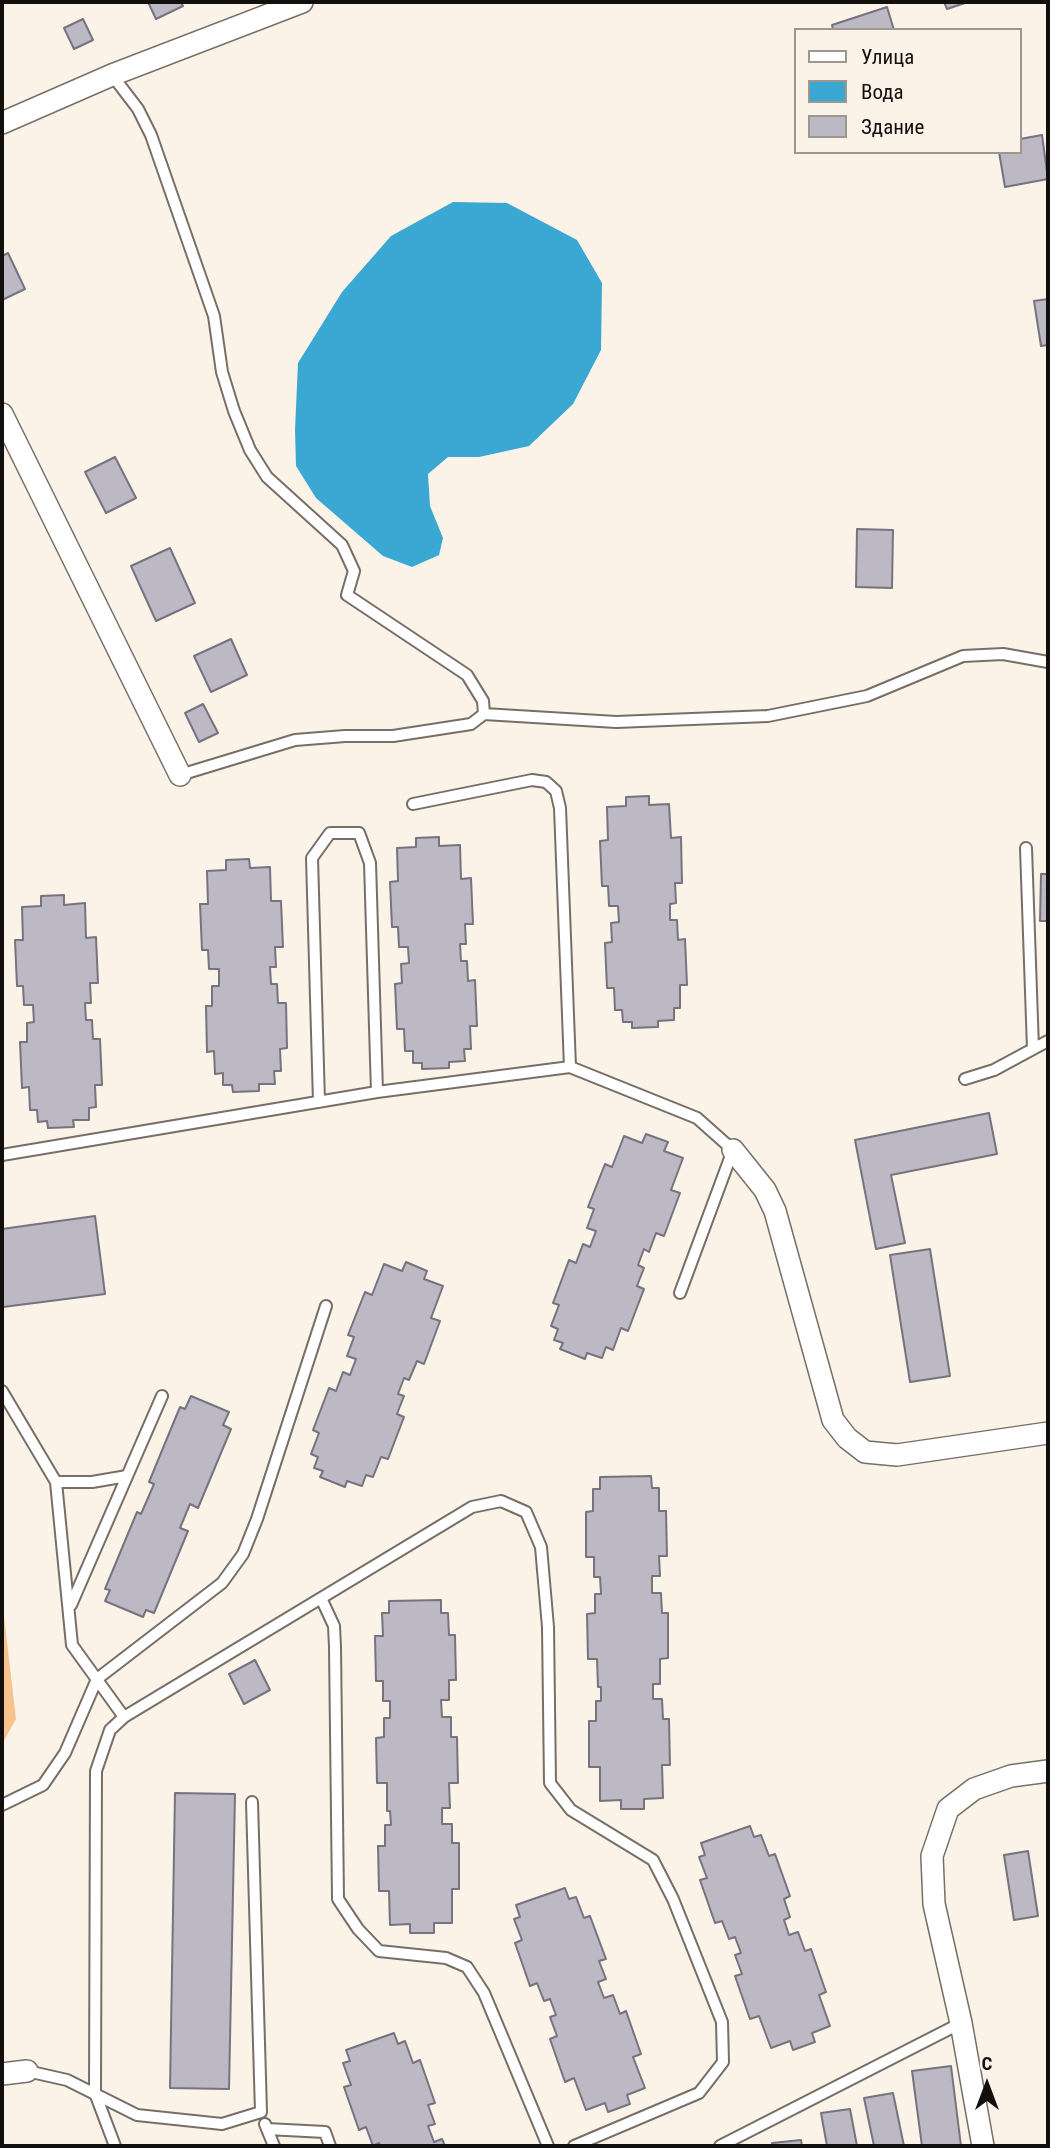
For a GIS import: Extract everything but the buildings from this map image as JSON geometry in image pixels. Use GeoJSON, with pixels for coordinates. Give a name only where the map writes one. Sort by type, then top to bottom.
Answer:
{"type":"FeatureCollection","features":[{"type":"Feature","properties":{"kind":"street"},"geometry":{"type":"LineString","coordinates":[[2,123],[112,75],[302,2]]}},
{"type":"Feature","properties":{"kind":"street"},"geometry":{"type":"LineString","coordinates":[[2,414],[180,775]]}},
{"type":"Feature","properties":{"kind":"street"},"geometry":{"type":"LineString","coordinates":[[733,1150],[765,1190],[775,1211],[834,1420],[847,1438],[865,1452],[897,1455],[1048,1433]]}},
{"type":"Feature","properties":{"kind":"street"},"geometry":{"type":"LineString","coordinates":[[983,2146],[961,2023],[934,1904],[932,1856],[948,1810],[974,1789],[1011,1776],[1048,1771]]}},
{"type":"Feature","properties":{"kind":"street"},"geometry":{"type":"LineString","coordinates":[[2,2074],[27,2071]]}},
{"type":"Feature","properties":{"kind":"lane"},"geometry":{"type":"LineString","coordinates":[[112,75],[138,109],[150,135],[214,316],[222,372],[250,450],[267,477],[342,545],[354,571],[347,595],[467,675],[483,702],[484,714]]}},
{"type":"Feature","properties":{"kind":"lane"},"geometry":{"type":"LineString","coordinates":[[180,775],[295,740],[393,736],[471,723],[484,714],[615,722],[768,716],[867,696],[963,656],[1003,654],[1048,662]]}},
{"type":"Feature","properties":{"kind":"lane"},"geometry":{"type":"LineString","coordinates":[[413,804],[532,780],[547,782],[556,791],[560,808],[570,1066]]}},
{"type":"Feature","properties":{"kind":"lane"},"geometry":{"type":"LineString","coordinates":[[319,1102],[312,858],[330,833],[359,833],[370,863],[377,1092]]}},
{"type":"Feature","properties":{"kind":"lane"},"geometry":{"type":"LineString","coordinates":[[1026,848],[1034,1049]]}},
{"type":"Feature","properties":{"kind":"lane"},"geometry":{"type":"LineString","coordinates":[[965,1079],[994,1070],[1048,1041]]}},
{"type":"Feature","properties":{"kind":"lane"},"geometry":{"type":"LineString","coordinates":[[2,1155],[377,1092],[570,1066],[696,1118],[733,1150],[680,1293]]}},
{"type":"Feature","properties":{"kind":"lane"},"geometry":{"type":"LineString","coordinates":[[2,1805],[43,1785],[65,1753],[97,1679],[222,1583],[243,1554],[257,1519],[326,1306]]}},
{"type":"Feature","properties":{"kind":"lane"},"geometry":{"type":"LineString","coordinates":[[2,1391],[56,1482],[72,1645],[124,1717]]}},
{"type":"Feature","properties":{"kind":"lane"},"geometry":{"type":"LineString","coordinates":[[70,1607],[162,1395]]}},
{"type":"Feature","properties":{"kind":"lane"},"geometry":{"type":"LineString","coordinates":[[56,1482],[92,1482],[127,1476]]}},
{"type":"Feature","properties":{"kind":"lane"},"geometry":{"type":"LineString","coordinates":[[115,2146],[95,2093],[96,1771],[110,1730],[124,1717],[472,1507],[501,1501],[526,1512],[541,1547],[548,1627],[550,1783],[571,1810],[653,1860],[673,1899],[722,2022],[723,2062],[699,2093],[574,2146]]}},
{"type":"Feature","properties":{"kind":"lane"},"geometry":{"type":"LineString","coordinates":[[321,1598],[334,1626],[338,1899],[358,1929],[379,1951],[446,1958],[467,1967],[484,1993],[548,2146]]}},
{"type":"Feature","properties":{"kind":"lane"},"geometry":{"type":"LineString","coordinates":[[252,1802],[261,2112],[274,2146]]}},
{"type":"Feature","properties":{"kind":"lane"},"geometry":{"type":"LineString","coordinates":[[720,2146],[961,2023]]}},
{"type":"Feature","properties":{"kind":"lane"},"geometry":{"type":"LineString","coordinates":[[27,2071],[66,2080],[137,2115],[222,2124],[261,2112]]}},
{"type":"Feature","properties":{"kind":"lane"},"geometry":{"type":"LineString","coordinates":[[267,2129],[325,2132],[330,2146]]}},
{"type":"Feature","properties":{"kind":"shaded area"},"geometry":{"type":"Polygon","coordinates":[[[2,1599],[16,1719],[2,1744],[2,1599]]]}},
{"type":"Feature","properties":{"kind":"water"},"geometry":{"type":"Polygon","coordinates":[[[453,202],[507,203],[577,240],[602,283],[601,350],[573,404],[529,446],[479,457],[448,457],[428,474],[430,506],[443,538],[439,555],[412,567],[383,556],[316,498],[296,466],[298,363],[342,292],[391,236],[453,202]]]}}]}
